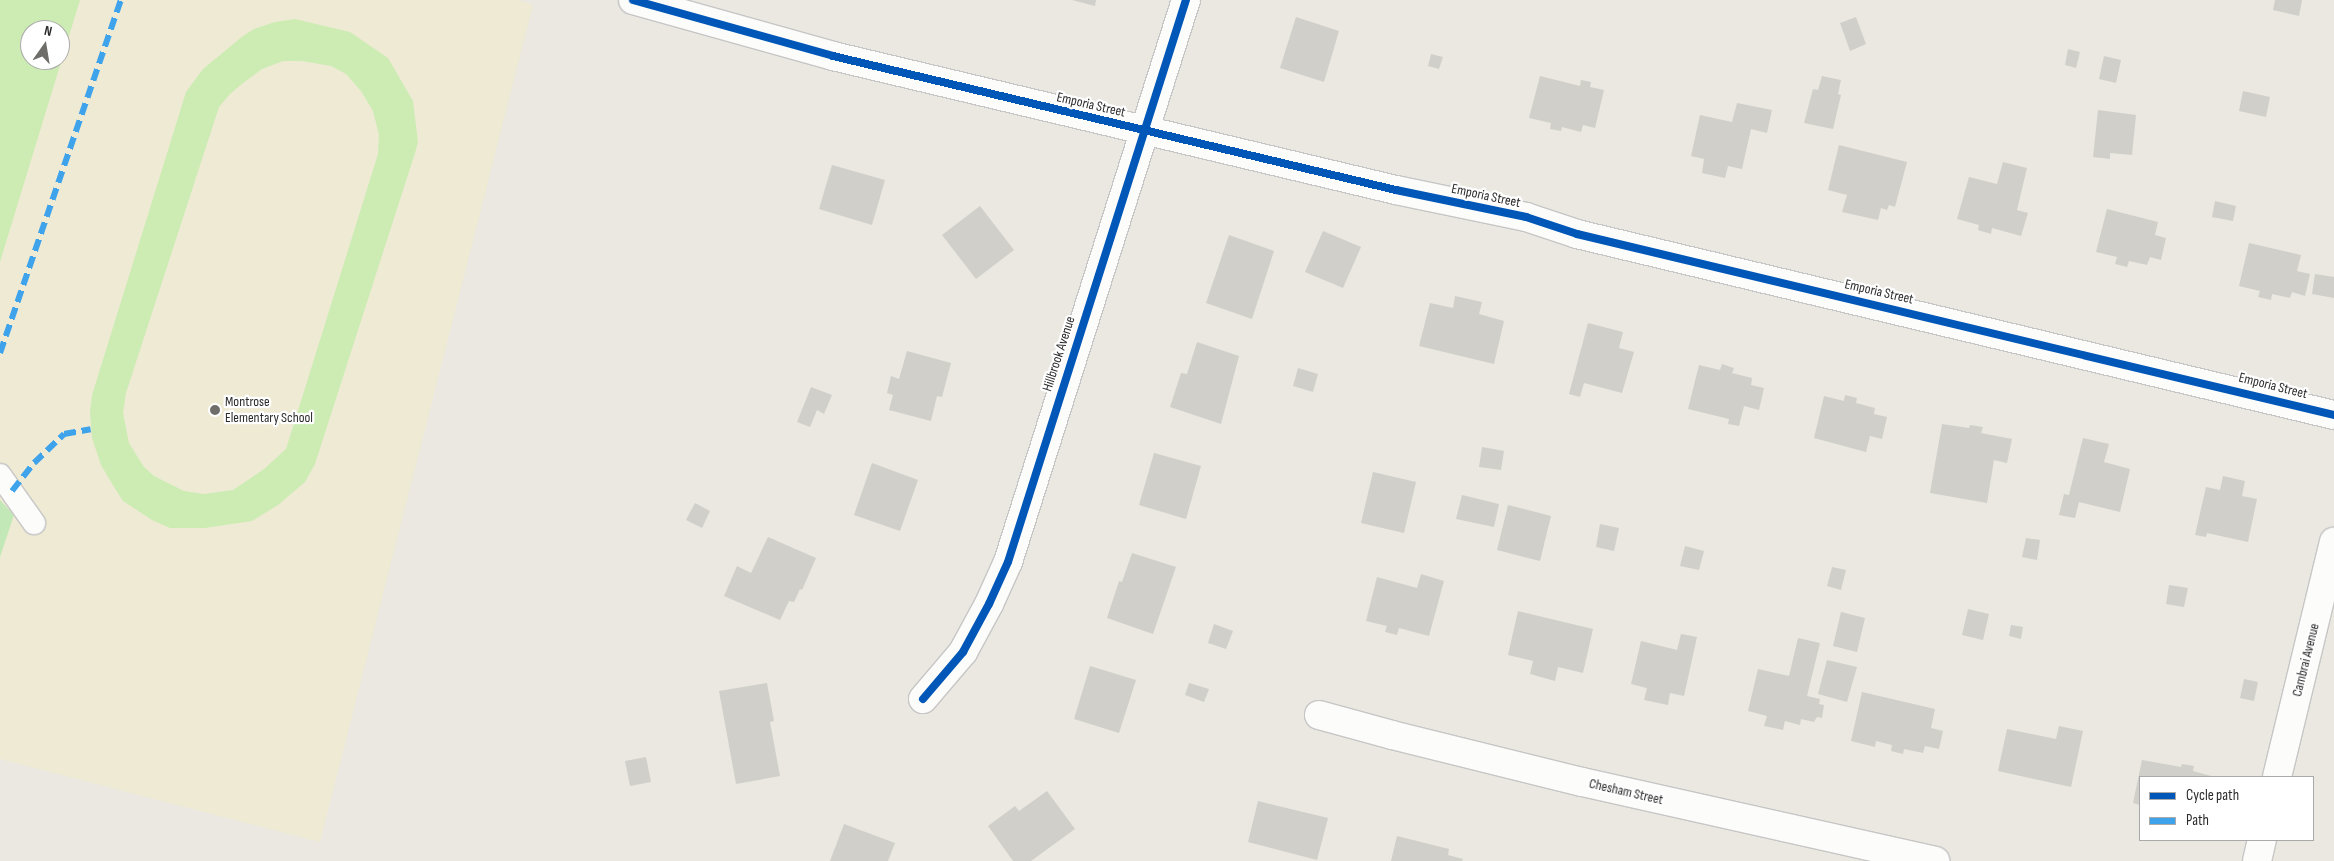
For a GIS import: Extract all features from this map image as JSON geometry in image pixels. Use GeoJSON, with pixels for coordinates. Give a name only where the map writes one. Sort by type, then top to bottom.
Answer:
{"type":"FeatureCollection","features":[{"type":"Feature","properties":{"kind":"street","name":"Emporia Street"},"geometry":{"type":"LineString","coordinates":[[633,0],[834,56],[1396,190],[1526,218],[1577,234],[2334,415]]}},
{"type":"Feature","properties":{"kind":"street","name":"Hillbrook Avenue"},"geometry":{"type":"LineString","coordinates":[[923,699],[963,652],[989,604],[1008,562],[1186,0]]}},
{"type":"Feature","properties":{"kind":"street","name":"Cambrai Avenue"},"geometry":{"type":"LineString","coordinates":[[2278,776],[2334,542]]}},
{"type":"Feature","properties":{"kind":"street","name":"Chesham Street"},"geometry":{"type":"LineString","coordinates":[[1319,715],[1582,782],[1935,861]]}},
{"type":"Feature","properties":{"kind":"street"},"geometry":{"type":"LineString","coordinates":[[2257,861],[2262,841]]}},
{"type":"Feature","properties":{"kind":"lane"},"geometry":{"type":"LineString","coordinates":[[0,475],[34,523]]}},
{"type":"Feature","properties":{"kind":"shaded area","name":"Montrose Elementary School"},"geometry":{"type":"Polygon","coordinates":[[[0,0],[519,0],[533,5],[320,842],[0,759],[0,0]]]}},
{"type":"Feature","properties":{"kind":"green space"},"geometry":{"type":"Polygon","coordinates":[[[0,0],[80,0],[70,33],[70,20],[20,20],[20,70],[59,70],[0,262],[0,0]]]}},
{"type":"Feature","properties":{"kind":"green space"},"geometry":{"type":"Polygon","coordinates":[[[295,19],[350,32],[388,58],[413,101],[418,142],[315,464],[305,482],[278,505],[252,521],[205,528],[170,528],[152,520],[123,501],[101,465],[92,438],[90,413],[92,395],[186,92],[203,69],[243,36],[254,29],[275,22],[295,19]],[[283,61],[262,69],[230,94],[219,107],[126,393],[123,413],[129,443],[144,467],[154,476],[184,491],[204,494],[233,490],[264,469],[286,449],[378,154],[379,135],[373,111],[361,91],[346,74],[331,66],[302,61],[283,61]]]}},
{"type":"Feature","properties":{"kind":"green space"},"geometry":{"type":"Polygon","coordinates":[[[0,500],[14,515],[0,557],[0,500]]]}},
{"type":"Feature","properties":{"kind":"building"},"geometry":{"type":"Polygon","coordinates":[[[1072,0],[1096,0],[1095,6],[1072,0]]]}},
{"type":"Feature","properties":{"kind":"building"},"geometry":{"type":"Polygon","coordinates":[[[2275,0],[2302,0],[2299,16],[2273,10],[2275,0]]]}},
{"type":"Feature","properties":{"kind":"building"},"geometry":{"type":"Polygon","coordinates":[[[1296,17],[1339,31],[1324,82],[1280,68],[1296,17]]]}},
{"type":"Feature","properties":{"kind":"building"},"geometry":{"type":"Polygon","coordinates":[[[1856,17],[1866,44],[1850,51],[1840,23],[1856,17]]]}},
{"type":"Feature","properties":{"kind":"building"},"geometry":{"type":"Polygon","coordinates":[[[2068,49],[2080,52],[2076,68],[2065,65],[2068,49]]]}},
{"type":"Feature","properties":{"kind":"building"},"geometry":{"type":"Polygon","coordinates":[[[1431,54],[1443,57],[1439,69],[1428,66],[1431,54]]]}},
{"type":"Feature","properties":{"kind":"building"},"geometry":{"type":"Polygon","coordinates":[[[2104,56],[2121,60],[2116,83],[2099,79],[2104,56]]]}},
{"type":"Feature","properties":{"kind":"building"},"geometry":{"type":"Polygon","coordinates":[[[1540,76],[1580,86],[1581,80],[1591,82],[1590,87],[1604,90],[1595,128],[1583,125],[1581,132],[1562,127],[1561,131],[1550,129],[1551,123],[1529,118],[1540,76]]]}},
{"type":"Feature","properties":{"kind":"building"},"geometry":{"type":"Polygon","coordinates":[[[1822,76],[1841,80],[1838,94],[1841,95],[1833,129],[1804,123],[1813,89],[1818,90],[1822,76]]]}},
{"type":"Feature","properties":{"kind":"building"},"geometry":{"type":"Polygon","coordinates":[[[2243,91],[2270,97],[2266,117],[2239,111],[2243,91]]]}},
{"type":"Feature","properties":{"kind":"building"},"geometry":{"type":"Polygon","coordinates":[[[1737,103],[1772,110],[1767,133],[1751,129],[1742,169],[1728,166],[1725,178],[1702,173],[1704,159],[1691,156],[1700,115],[1732,122],[1737,103]]]}},
{"type":"Feature","properties":{"kind":"building"},"geometry":{"type":"Polygon","coordinates":[[[2098,110],[2136,115],[2132,155],[2110,153],[2110,159],[2093,157],[2098,110]]]}},
{"type":"Feature","properties":{"kind":"building"},"geometry":{"type":"Polygon","coordinates":[[[1839,145],[1907,162],[1895,207],[1889,205],[1887,210],[1881,208],[1878,220],[1842,212],[1847,195],[1828,190],[1839,145]]]}},
{"type":"Feature","properties":{"kind":"building"},"geometry":{"type":"Polygon","coordinates":[[[2003,162],[2027,168],[2017,210],[2028,213],[2021,236],[1992,228],[1991,234],[1978,230],[1979,225],[1957,219],[1969,177],[1997,184],[2003,162]]]}},
{"type":"Feature","properties":{"kind":"building"},"geometry":{"type":"Polygon","coordinates":[[[832,165],[885,180],[872,225],[819,209],[832,165]]]}},
{"type":"Feature","properties":{"kind":"building"},"geometry":{"type":"Polygon","coordinates":[[[2215,201],[2236,206],[2233,221],[2212,217],[2215,201]]]}},
{"type":"Feature","properties":{"kind":"building"},"geometry":{"type":"Polygon","coordinates":[[[980,206],[1014,250],[976,279],[942,235],[980,206]]]}},
{"type":"Feature","properties":{"kind":"building"},"geometry":{"type":"Polygon","coordinates":[[[2107,209],[2158,222],[2155,235],[2166,238],[2161,260],[2150,257],[2147,265],[2129,261],[2127,267],[2115,264],[2117,257],[2096,252],[2107,209]]]}},
{"type":"Feature","properties":{"kind":"building"},"geometry":{"type":"Polygon","coordinates":[[[1323,231],[1361,247],[1343,288],[1305,272],[1323,231]]]}},
{"type":"Feature","properties":{"kind":"building"},"geometry":{"type":"Polygon","coordinates":[[[1229,235],[1274,251],[1252,319],[1206,303],[1229,235]]]}},
{"type":"Feature","properties":{"kind":"building"},"geometry":{"type":"Polygon","coordinates":[[[2249,243],[2301,255],[2297,271],[2310,274],[2305,296],[2292,292],[2290,298],[2272,294],[2271,300],[2258,297],[2260,291],[2239,286],[2249,243]]]}},
{"type":"Feature","properties":{"kind":"building"},"geometry":{"type":"Polygon","coordinates":[[[2315,274],[2334,277],[2334,298],[2312,294],[2315,274]]]}},
{"type":"Feature","properties":{"kind":"building"},"geometry":{"type":"Polygon","coordinates":[[[1455,296],[1482,302],[1479,314],[1504,321],[1494,364],[1419,346],[1430,303],[1453,308],[1455,296]]]}},
{"type":"Feature","properties":{"kind":"building"},"geometry":{"type":"Polygon","coordinates":[[[1588,323],[1623,332],[1619,348],[1634,352],[1622,393],[1584,383],[1580,397],[1569,394],[1588,323]]]}},
{"type":"Feature","properties":{"kind":"building"},"geometry":{"type":"Polygon","coordinates":[[[1197,342],[1239,356],[1221,424],[1170,407],[1181,373],[1187,374],[1197,342]]]}},
{"type":"Feature","properties":{"kind":"building"},"geometry":{"type":"Polygon","coordinates":[[[907,351],[951,363],[942,397],[937,396],[931,421],[889,410],[893,395],[887,393],[891,376],[899,379],[907,351]]]}},
{"type":"Feature","properties":{"kind":"building"},"geometry":{"type":"Polygon","coordinates":[[[1722,364],[1734,368],[1732,373],[1752,378],[1751,385],[1764,388],[1759,410],[1744,406],[1739,426],[1728,424],[1729,419],[1688,409],[1699,365],[1720,370],[1722,364]]]}},
{"type":"Feature","properties":{"kind":"building"},"geometry":{"type":"Polygon","coordinates":[[[1298,368],[1318,374],[1313,392],[1293,386],[1298,368]]]}},
{"type":"Feature","properties":{"kind":"building"},"geometry":{"type":"Polygon","coordinates":[[[811,387],[832,395],[824,414],[817,410],[810,427],[797,422],[811,387]]]}},
{"type":"Feature","properties":{"kind":"building"},"geometry":{"type":"Polygon","coordinates":[[[1845,395],[1857,398],[1856,403],[1875,408],[1874,414],[1887,417],[1882,439],[1870,436],[1866,452],[1814,438],[1824,396],[1844,401],[1845,395]]]}},
{"type":"Feature","properties":{"kind":"building"},"geometry":{"type":"Polygon","coordinates":[[[1942,424],[1969,428],[1970,425],[1983,427],[1981,433],[2012,439],[2007,463],[1994,460],[1987,503],[1930,493],[1942,424]]]}},
{"type":"Feature","properties":{"kind":"building"},"geometry":{"type":"Polygon","coordinates":[[[2083,438],[2109,444],[2104,462],[2130,469],[2120,512],[2079,502],[2075,518],[2059,515],[2064,494],[2069,495],[2083,438]]]}},
{"type":"Feature","properties":{"kind":"building"},"geometry":{"type":"Polygon","coordinates":[[[1482,447],[1504,451],[1501,470],[1479,467],[1482,447]]]}},
{"type":"Feature","properties":{"kind":"building"},"geometry":{"type":"Polygon","coordinates":[[[1154,453],[1201,466],[1186,519],[1139,505],[1154,453]]]}},
{"type":"Feature","properties":{"kind":"building"},"geometry":{"type":"Polygon","coordinates":[[[872,463],[918,480],[900,531],[854,515],[872,463]]]}},
{"type":"Feature","properties":{"kind":"building"},"geometry":{"type":"Polygon","coordinates":[[[1373,472],[1416,482],[1404,533],[1361,523],[1373,472]]]}},
{"type":"Feature","properties":{"kind":"building"},"geometry":{"type":"Polygon","coordinates":[[[2223,476],[2245,481],[2242,496],[2257,499],[2248,542],[2207,533],[2206,537],[2195,535],[2206,487],[2220,490],[2223,476]]]}},
{"type":"Feature","properties":{"kind":"building"},"geometry":{"type":"Polygon","coordinates":[[[1462,495],[1499,504],[1494,527],[1456,519],[1462,495]]]}},
{"type":"Feature","properties":{"kind":"building"},"geometry":{"type":"Polygon","coordinates":[[[695,503],[710,511],[702,528],[686,520],[695,503]]]}},
{"type":"Feature","properties":{"kind":"building"},"geometry":{"type":"Polygon","coordinates":[[[1508,505],[1551,516],[1540,561],[1497,550],[1508,505]]]}},
{"type":"Feature","properties":{"kind":"building"},"geometry":{"type":"Polygon","coordinates":[[[1600,524],[1619,528],[1614,551],[1596,547],[1600,524]]]}},
{"type":"Feature","properties":{"kind":"building"},"geometry":{"type":"Polygon","coordinates":[[[768,537],[816,558],[802,590],[800,589],[794,602],[789,601],[780,620],[724,596],[737,566],[751,573],[768,537]]]}},
{"type":"Feature","properties":{"kind":"building"},"geometry":{"type":"Polygon","coordinates":[[[2026,538],[2040,540],[2037,560],[2022,557],[2026,538]]]}},
{"type":"Feature","properties":{"kind":"building"},"geometry":{"type":"Polygon","coordinates":[[[1685,546],[1704,551],[1699,570],[1680,566],[1685,546]]]}},
{"type":"Feature","properties":{"kind":"building"},"geometry":{"type":"Polygon","coordinates":[[[1132,553],[1176,567],[1153,634],[1107,618],[1119,581],[1122,582],[1132,553]]]}},
{"type":"Feature","properties":{"kind":"building"},"geometry":{"type":"Polygon","coordinates":[[[1832,567],[1846,570],[1841,590],[1827,586],[1832,567]]]}},
{"type":"Feature","properties":{"kind":"building"},"geometry":{"type":"Polygon","coordinates":[[[1421,574],[1444,581],[1429,636],[1399,628],[1397,635],[1385,632],[1387,626],[1366,621],[1377,577],[1417,588],[1421,574]]]}},
{"type":"Feature","properties":{"kind":"building"},"geometry":{"type":"Polygon","coordinates":[[[2169,585],[2188,588],[2184,607],[2166,604],[2169,585]]]}},
{"type":"Feature","properties":{"kind":"building"},"geometry":{"type":"Polygon","coordinates":[[[1968,609],[1989,614],[1983,640],[1962,635],[1968,609]]]}},
{"type":"Feature","properties":{"kind":"building"},"geometry":{"type":"Polygon","coordinates":[[[1518,611],[1593,629],[1583,673],[1558,667],[1555,681],[1530,674],[1533,661],[1508,655],[1518,611]]]}},
{"type":"Feature","properties":{"kind":"building"},"geometry":{"type":"Polygon","coordinates":[[[1841,612],[1865,618],[1857,652],[1833,646],[1841,612]]]}},
{"type":"Feature","properties":{"kind":"building"},"geometry":{"type":"Polygon","coordinates":[[[1214,624],[1233,631],[1226,649],[1208,643],[1214,624]]]}},
{"type":"Feature","properties":{"kind":"building"},"geometry":{"type":"Polygon","coordinates":[[[2011,625],[2023,627],[2021,639],[2009,636],[2011,625]]]}},
{"type":"Feature","properties":{"kind":"building"},"geometry":{"type":"Polygon","coordinates":[[[1681,634],[1697,637],[1684,696],[1670,693],[1668,705],[1644,700],[1647,688],[1631,684],[1641,641],[1677,650],[1681,634]]]}},
{"type":"Feature","properties":{"kind":"building"},"geometry":{"type":"Polygon","coordinates":[[[1798,638],[1820,643],[1807,696],[1820,699],[1819,704],[1824,705],[1822,718],[1817,717],[1814,722],[1801,719],[1800,725],[1785,721],[1783,730],[1764,726],[1767,716],[1748,711],[1758,669],[1789,676],[1798,638]]]}},
{"type":"Feature","properties":{"kind":"building"},"geometry":{"type":"Polygon","coordinates":[[[1827,660],[1857,667],[1847,702],[1818,694],[1827,660]]]}},
{"type":"Feature","properties":{"kind":"building"},"geometry":{"type":"Polygon","coordinates":[[[1090,666],[1136,680],[1119,733],[1074,719],[1090,666]]]}},
{"type":"Feature","properties":{"kind":"building"},"geometry":{"type":"Polygon","coordinates":[[[2244,679],[2258,682],[2254,701],[2240,698],[2244,679]]]}},
{"type":"Feature","properties":{"kind":"building"},"geometry":{"type":"Polygon","coordinates":[[[767,683],[774,721],[770,722],[780,776],[736,784],[719,691],[767,683]]]}},
{"type":"Feature","properties":{"kind":"building"},"geometry":{"type":"Polygon","coordinates":[[[1189,683],[1209,689],[1204,702],[1185,695],[1189,683]]]}},
{"type":"Feature","properties":{"kind":"building"},"geometry":{"type":"Polygon","coordinates":[[[1862,692],[1935,709],[1931,728],[1943,731],[1939,749],[1925,746],[1923,753],[1904,749],[1903,754],[1891,751],[1892,745],[1876,741],[1875,747],[1851,741],[1862,692]]]}},
{"type":"Feature","properties":{"kind":"building"},"geometry":{"type":"Polygon","coordinates":[[[2059,726],[2083,731],[2071,787],[1998,771],[2007,729],[2056,739],[2059,726]]]}},
{"type":"Feature","properties":{"kind":"building"},"geometry":{"type":"Polygon","coordinates":[[[646,757],[651,782],[630,786],[625,761],[646,757]]]}},
{"type":"Feature","properties":{"kind":"building"},"geometry":{"type":"Polygon","coordinates":[[[2142,760],[2181,767],[2182,764],[2194,766],[2193,771],[2211,776],[2139,776],[2139,805],[2133,803],[2142,760]]]}},
{"type":"Feature","properties":{"kind":"building"},"geometry":{"type":"Polygon","coordinates":[[[1047,791],[1075,829],[1031,861],[1013,861],[988,826],[1015,806],[1019,811],[1047,791]]]}},
{"type":"Feature","properties":{"kind":"building"},"geometry":{"type":"Polygon","coordinates":[[[1258,801],[1328,818],[1317,860],[1248,842],[1258,801]]]}},
{"type":"Feature","properties":{"kind":"building"},"geometry":{"type":"Polygon","coordinates":[[[844,824],[895,843],[888,861],[830,861],[844,824]]]}},
{"type":"Feature","properties":{"kind":"building"},"geometry":{"type":"Polygon","coordinates":[[[1397,836],[1449,849],[1448,855],[1463,859],[1462,861],[1391,861],[1397,836]]]}},
{"type":"Feature","properties":{"kind":"marked path"},"geometry":{"type":"LineString","coordinates":[[0,353],[121,0]]}},
{"type":"Feature","properties":{"kind":"marked path"},"geometry":{"type":"LineString","coordinates":[[12,491],[34,463],[64,434],[91,429]]}},
{"type":"Feature","properties":{"kind":"cycle path"},"geometry":{"type":"LineString","coordinates":[[633,0],[833,56],[1396,190],[1526,217],[1577,234],[2334,415]]}},
{"type":"Feature","properties":{"kind":"cycle path"},"geometry":{"type":"LineString","coordinates":[[923,699],[963,652],[989,604],[1008,562],[1186,0]]}},
{"type":"Feature","properties":{"kind":"place","name":"Montrose Elementary School"},"geometry":{"type":"Point","coordinates":[215,410]}}]}
